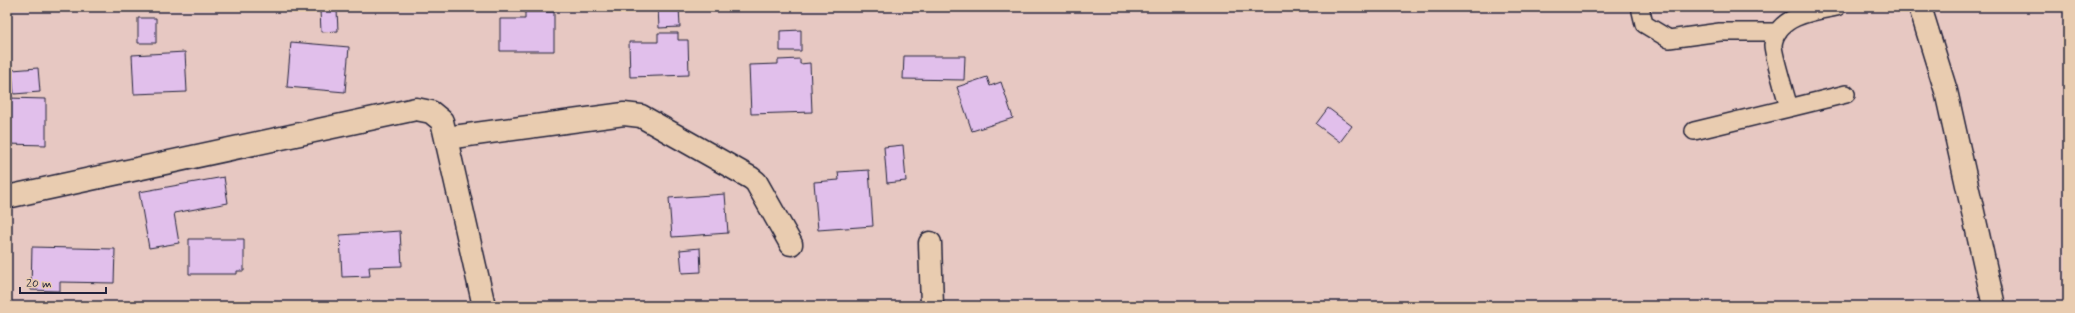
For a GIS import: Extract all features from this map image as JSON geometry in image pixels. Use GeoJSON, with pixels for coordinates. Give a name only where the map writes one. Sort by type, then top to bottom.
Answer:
{"type":"FeatureCollection","features":[{"type":"Feature","properties":{"kind":"street"},"geometry":{"type":"LineString","coordinates":[[1920,7],[1946,91],[1994,306]]}},
{"type":"Feature","properties":{"kind":"street"},"geometry":{"type":"LineString","coordinates":[[7,197],[416,109],[430,112],[442,121],[484,306]]}},
{"type":"Feature","properties":{"kind":"street"},"geometry":{"type":"LineString","coordinates":[[446,138],[624,114],[641,116],[756,182],[791,244]]}},
{"type":"Feature","properties":{"kind":"street"},"geometry":{"type":"LineString","coordinates":[[930,243],[932,306]]}},
{"type":"Feature","properties":{"kind":"lane"},"geometry":{"type":"LineString","coordinates":[[1640,7],[1644,24],[1669,39],[1720,32],[1778,32]]}},
{"type":"Feature","properties":{"kind":"lane"},"geometry":{"type":"LineString","coordinates":[[1790,108],[1773,46],[1778,32],[1793,18],[1815,11],[1837,7]]}},
{"type":"Feature","properties":{"kind":"lane"},"geometry":{"type":"LineString","coordinates":[[1694,130],[1846,94]]}},
{"type":"Feature","properties":{"kind":"building"},"geometry":{"type":"Polygon","coordinates":[[[498,7],[526,7],[498,9],[498,7]]]}},
{"type":"Feature","properties":{"kind":"building"},"geometry":{"type":"Polygon","coordinates":[[[658,7],[679,7],[680,27],[659,28],[658,7]]]}},
{"type":"Feature","properties":{"kind":"building"},"geometry":{"type":"Polygon","coordinates":[[[320,10],[337,10],[338,31],[321,32],[320,10]]]}},
{"type":"Feature","properties":{"kind":"building"},"geometry":{"type":"Polygon","coordinates":[[[525,12],[554,12],[554,51],[500,51],[500,19],[525,19],[525,12]]]}},
{"type":"Feature","properties":{"kind":"building"},"geometry":{"type":"Polygon","coordinates":[[[138,18],[156,18],[156,43],[138,43],[138,18]]]}},
{"type":"Feature","properties":{"kind":"building"},"geometry":{"type":"Polygon","coordinates":[[[801,30],[801,51],[780,51],[780,31],[801,30]]]}},
{"type":"Feature","properties":{"kind":"building"},"geometry":{"type":"Polygon","coordinates":[[[658,33],[678,33],[678,40],[688,40],[689,75],[630,77],[629,42],[658,42],[658,33]]]}},
{"type":"Feature","properties":{"kind":"building"},"geometry":{"type":"Polygon","coordinates":[[[291,42],[349,47],[345,92],[287,87],[291,42]]]}},
{"type":"Feature","properties":{"kind":"building"},"geometry":{"type":"Polygon","coordinates":[[[185,52],[187,92],[134,94],[132,55],[185,52]]]}},
{"type":"Feature","properties":{"kind":"building"},"geometry":{"type":"Polygon","coordinates":[[[904,56],[965,56],[964,80],[903,79],[904,56]]]}},
{"type":"Feature","properties":{"kind":"building"},"geometry":{"type":"Polygon","coordinates":[[[800,59],[800,64],[810,63],[812,112],[751,114],[749,65],[778,64],[778,60],[800,59]]]}},
{"type":"Feature","properties":{"kind":"building"},"geometry":{"type":"Polygon","coordinates":[[[38,68],[40,92],[14,94],[12,70],[38,68]]]}},
{"type":"Feature","properties":{"kind":"building"},"geometry":{"type":"Polygon","coordinates":[[[987,77],[990,86],[1001,82],[1013,118],[972,131],[957,87],[987,77]]]}},
{"type":"Feature","properties":{"kind":"building"},"geometry":{"type":"Polygon","coordinates":[[[7,98],[46,99],[46,145],[7,144],[7,98]]]}},
{"type":"Feature","properties":{"kind":"building"},"geometry":{"type":"Polygon","coordinates":[[[1328,108],[1352,126],[1340,142],[1316,124],[1328,108]]]}},
{"type":"Feature","properties":{"kind":"building"},"geometry":{"type":"Polygon","coordinates":[[[903,145],[906,181],[887,183],[884,147],[903,145]]]}},
{"type":"Feature","properties":{"kind":"building"},"geometry":{"type":"Polygon","coordinates":[[[869,170],[873,226],[818,230],[814,182],[839,180],[838,172],[869,170]]]}},
{"type":"Feature","properties":{"kind":"building"},"geometry":{"type":"Polygon","coordinates":[[[224,177],[228,203],[174,213],[179,243],[149,248],[139,192],[224,177]]]}},
{"type":"Feature","properties":{"kind":"building"},"geometry":{"type":"Polygon","coordinates":[[[725,194],[728,233],[672,237],[669,198],[725,194]]]}},
{"type":"Feature","properties":{"kind":"building"},"geometry":{"type":"Polygon","coordinates":[[[400,231],[402,266],[369,267],[370,276],[342,277],[340,235],[400,231]]]}},
{"type":"Feature","properties":{"kind":"building"},"geometry":{"type":"Polygon","coordinates":[[[189,239],[244,239],[244,271],[237,271],[237,274],[189,274],[189,239]]]}},
{"type":"Feature","properties":{"kind":"building"},"geometry":{"type":"Polygon","coordinates":[[[32,247],[115,249],[114,283],[60,282],[60,291],[31,290],[32,247]]]}},
{"type":"Feature","properties":{"kind":"building"},"geometry":{"type":"Polygon","coordinates":[[[700,248],[701,272],[682,273],[680,250],[700,248]]]}}]}
